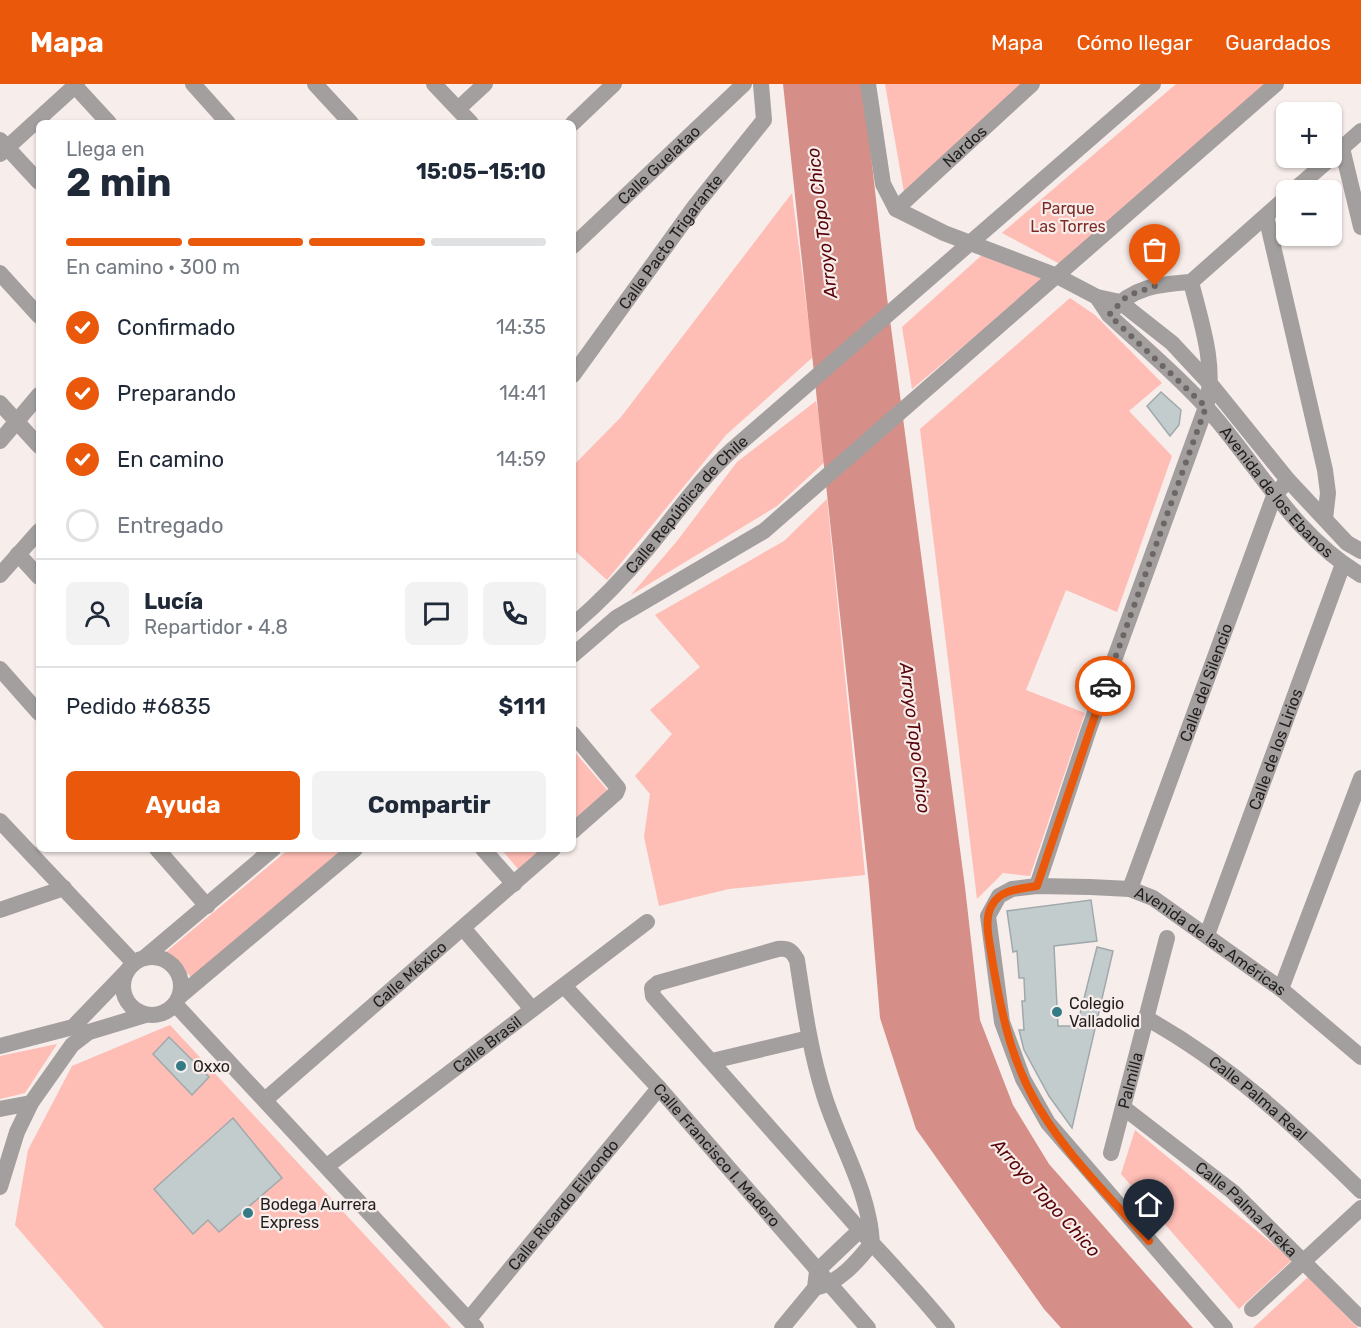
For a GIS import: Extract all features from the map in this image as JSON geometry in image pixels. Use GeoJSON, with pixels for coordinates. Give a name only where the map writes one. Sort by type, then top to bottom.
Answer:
{"type":"FeatureCollection","features":[{"type":"Feature","properties":{"kind":"street"},"geometry":{"type":"LineString","coordinates":[[193,84],[225,120]]}},
{"type":"Feature","properties":{"kind":"street"},"geometry":{"type":"LineString","coordinates":[[315,84],[348,120]]}},
{"type":"Feature","properties":{"kind":"street"},"geometry":{"type":"LineString","coordinates":[[434,84],[468,120]]}},
{"type":"Feature","properties":{"kind":"street"},"geometry":{"type":"LineString","coordinates":[[458,109],[485,84]]}},
{"type":"Feature","properties":{"kind":"street"},"geometry":{"type":"LineString","coordinates":[[576,120],[614,84]]}},
{"type":"Feature","properties":{"kind":"street","name":"Calle Guelatao"},"geometry":{"type":"LineString","coordinates":[[576,243],[744,84]]}},
{"type":"Feature","properties":{"kind":"street","name":"Calle Pacto Trigarante"},"geometry":{"type":"LineString","coordinates":[[576,371],[695,206],[764,120],[765,110],[761,84]]}},
{"type":"Feature","properties":{"kind":"street"},"geometry":{"type":"LineString","coordinates":[[868,84],[883,184],[896,209],[914,220],[1057,276],[1097,297],[1172,343],[1212,386],[1288,480],[1347,543],[1361,551]]}},
{"type":"Feature","properties":{"kind":"street","name":"Nardos"},"geometry":{"type":"LineString","coordinates":[[896,209],[1032,84]]}},
{"type":"Feature","properties":{"kind":"street","name":"Calle República de Chile"},"geometry":{"type":"LineString","coordinates":[[576,622],[604,597],[648,548],[710,470],[897,305],[1154,84]]}},
{"type":"Feature","properties":{"kind":"street","name":"Calle República de Chile"},"geometry":{"type":"LineString","coordinates":[[576,652],[623,613],[764,531],[1276,84]]}},
{"type":"Feature","properties":{"kind":"street"},"geometry":{"type":"LineString","coordinates":[[36,179],[2,147],[76,85],[106,120]]}},
{"type":"Feature","properties":{"kind":"street"},"geometry":{"type":"LineString","coordinates":[[1342,148],[1361,131]]}},
{"type":"Feature","properties":{"kind":"street"},"geometry":{"type":"LineString","coordinates":[[1305,180],[1319,168]]}},
{"type":"Feature","properties":{"kind":"street"},"geometry":{"type":"LineString","coordinates":[[1340,168],[1361,227]]}},
{"type":"Feature","properties":{"kind":"street"},"geometry":{"type":"LineString","coordinates":[[1114,309],[1142,288],[1191,282],[1276,207]]}},
{"type":"Feature","properties":{"kind":"street"},"geometry":{"type":"LineString","coordinates":[[1266,216],[1325,470],[1328,493],[1325,519]]}},
{"type":"Feature","properties":{"kind":"street"},"geometry":{"type":"LineString","coordinates":[[0,273],[36,313]]}},
{"type":"Feature","properties":{"kind":"street"},"geometry":{"type":"LineString","coordinates":[[1037,886],[1089,729],[1212,386],[1203,330],[1191,282]]}},
{"type":"Feature","properties":{"kind":"street","name":"Avenida de los Ebanos"},"geometry":{"type":"LineString","coordinates":[[1114,309],[1206,407],[1274,496],[1343,564],[1361,575]]}},
{"type":"Feature","properties":{"kind":"street"},"geometry":{"type":"LineString","coordinates":[[0,441],[36,399]]}},
{"type":"Feature","properties":{"kind":"street"},"geometry":{"type":"LineString","coordinates":[[0,403],[36,443]]}},
{"type":"Feature","properties":{"kind":"street","name":"Calle del Silencio"},"geometry":{"type":"LineString","coordinates":[[1130,889],[1274,496],[1288,480]]}},
{"type":"Feature","properties":{"kind":"street"},"geometry":{"type":"LineString","coordinates":[[0,575],[36,534]]}},
{"type":"Feature","properties":{"kind":"street"},"geometry":{"type":"LineString","coordinates":[[18,554],[36,574]]}},
{"type":"Feature","properties":{"kind":"street","name":"Calle de los Lirios"},"geometry":{"type":"LineString","coordinates":[[1207,934],[1343,564]]}},
{"type":"Feature","properties":{"kind":"street"},"geometry":{"type":"LineString","coordinates":[[0,669],[36,711]]}},
{"type":"Feature","properties":{"kind":"street"},"geometry":{"type":"LineString","coordinates":[[576,737],[616,783],[618,790],[576,828]]}},
{"type":"Feature","properties":{"kind":"street"},"geometry":{"type":"LineString","coordinates":[[1281,989],[1361,778]]}},
{"type":"Feature","properties":{"kind":"street"},"geometry":{"type":"LineString","coordinates":[[0,821],[135,964]]}},
{"type":"Feature","properties":{"kind":"street"},"geometry":{"type":"LineString","coordinates":[[160,852],[207,906]]}},
{"type":"Feature","properties":{"kind":"street"},"geometry":{"type":"LineString","coordinates":[[0,1187],[17,1132],[31,1103],[76,1033],[135,964],[270,852]]}},
{"type":"Feature","properties":{"kind":"street"},"geometry":{"type":"LineString","coordinates":[[0,1046],[89,1032],[145,1015],[162,1014],[351,852]]}},
{"type":"Feature","properties":{"kind":"street"},"geometry":{"type":"LineString","coordinates":[[486,852],[514,884]]}},
{"type":"Feature","properties":{"kind":"street","name":"Calle México"},"geometry":{"type":"LineString","coordinates":[[266,1100],[550,852]]}},
{"type":"Feature","properties":{"kind":"street","name":"Avenida de las Américas"},"geometry":{"type":"LineString","coordinates":[[1225,1328],[1048,1123],[1023,1079],[1002,1022],[988,916],[999,896],[1012,890],[1037,886],[1130,889],[1153,898],[1207,934],[1281,989],[1361,1057]]}},
{"type":"Feature","properties":{"kind":"street"},"geometry":{"type":"LineString","coordinates":[[0,910],[64,888]]}},
{"type":"Feature","properties":{"kind":"street","name":"Calle Brasil"},"geometry":{"type":"LineString","coordinates":[[327,1166],[647,922]]}},
{"type":"Feature","properties":{"kind":"street"},"geometry":{"type":"LineString","coordinates":[[463,928],[531,1009]]}},
{"type":"Feature","properties":{"kind":"street","name":"Palmilla"},"geometry":{"type":"LineString","coordinates":[[1111,1153],[1167,938]]}},
{"type":"Feature","properties":{"kind":"street"},"geometry":{"type":"LineString","coordinates":[[782,1328],[823,1287],[868,1233],[864,1193],[824,1096],[809,1038],[797,960],[789,950],[778,949],[654,985],[652,996],[868,1233],[947,1328]]}},
{"type":"Feature","properties":{"kind":"street"},"geometry":{"type":"LineString","coordinates":[[145,1015],[126,1001],[123,985],[135,964],[153,957],[170,963],[180,979],[178,1000],[266,1100],[473,1324]]}},
{"type":"Feature","properties":{"kind":"street","name":"Calle Francisco I. Madero"},"geometry":{"type":"LineString","coordinates":[[564,986],[658,1088],[817,1271]]}},
{"type":"Feature","properties":{"kind":"street","name":"Calle Palma Real"},"geometry":{"type":"LineString","coordinates":[[1146,1018],[1184,1039],[1292,1122],[1361,1191]]}},
{"type":"Feature","properties":{"kind":"street"},"geometry":{"type":"LineString","coordinates":[[712,1061],[809,1038]]}},
{"type":"Feature","properties":{"kind":"street","name":"Calle Ricardo Elizondo"},"geometry":{"type":"LineString","coordinates":[[473,1324],[658,1088]]}},
{"type":"Feature","properties":{"kind":"street"},"geometry":{"type":"LineString","coordinates":[[0,1109],[31,1103]]}},
{"type":"Feature","properties":{"kind":"street","name":"Calle Palma Areka"},"geometry":{"type":"LineString","coordinates":[[1124,1108],[1233,1192],[1361,1319]]}},
{"type":"Feature","properties":{"kind":"street"},"geometry":{"type":"LineString","coordinates":[[1252,1309],[1303,1259],[1361,1208]]}},
{"type":"Feature","properties":{"kind":"street"},"geometry":{"type":"LineString","coordinates":[[867,1328],[823,1287],[817,1271],[868,1233]]}},
{"type":"Feature","properties":{"kind":"green space"},"geometry":{"type":"Polygon","coordinates":[[[885,84],[1022,84],[904,192],[885,84]]]}},
{"type":"Feature","properties":{"kind":"green space","name":"Parque Las Torres"},"geometry":{"type":"Polygon","coordinates":[[[1176,84],[1269,84],[1060,264],[1002,233],[1176,84]]]}},
{"type":"Feature","properties":{"kind":"green space"},"geometry":{"type":"Polygon","coordinates":[[[792,193],[813,357],[726,435],[607,580],[576,552],[576,463],[621,417],[792,193]]]}},
{"type":"Feature","properties":{"kind":"green space"},"geometry":{"type":"Polygon","coordinates":[[[982,255],[1044,279],[912,389],[902,327],[982,255]]]}},
{"type":"Feature","properties":{"kind":"green space"},"geometry":{"type":"Polygon","coordinates":[[[1070,298],[1095,315],[1162,383],[1129,411],[1172,456],[1117,612],[1066,590],[1026,690],[1085,713],[1030,876],[1003,873],[977,899],[920,429],[1070,298]]]}},
{"type":"Feature","properties":{"kind":"green space"},"geometry":{"type":"Polygon","coordinates":[[[816,401],[828,459],[777,506],[631,595],[677,541],[737,462],[816,401]]]}},
{"type":"Feature","properties":{"kind":"green space"},"geometry":{"type":"Polygon","coordinates":[[[827,499],[865,875],[729,889],[659,906],[644,837],[650,794],[635,776],[672,734],[650,710],[700,667],[655,615],[784,541],[827,499]]]}},
{"type":"Feature","properties":{"kind":"green space"},"geometry":{"type":"Polygon","coordinates":[[[576,754],[609,792],[576,820],[576,754]]]}},
{"type":"Feature","properties":{"kind":"green space"},"geometry":{"type":"Polygon","coordinates":[[[285,852],[340,852],[191,977],[166,952],[285,852]]]}},
{"type":"Feature","properties":{"kind":"green space"},"geometry":{"type":"Polygon","coordinates":[[[504,852],[538,852],[518,869],[504,852]]]}},
{"type":"Feature","properties":{"kind":"green space"},"geometry":{"type":"Polygon","coordinates":[[[170,1025],[451,1328],[104,1328],[15,1225],[28,1150],[72,1066],[170,1025]]]}},
{"type":"Feature","properties":{"kind":"green space"},"geometry":{"type":"Polygon","coordinates":[[[57,1044],[25,1093],[0,1099],[0,1056],[57,1044]]]}},
{"type":"Feature","properties":{"kind":"green space"},"geometry":{"type":"Polygon","coordinates":[[[1135,1130],[1292,1260],[1239,1309],[1121,1174],[1135,1130]]]}},
{"type":"Feature","properties":{"kind":"green space"},"geometry":{"type":"Polygon","coordinates":[[[1308,1277],[1358,1328],[1253,1328],[1308,1277]]]}},
{"type":"Feature","properties":{"kind":"water","name":"Arroyo Topo Chico"},"geometry":{"type":"Polygon","coordinates":[[[783,84],[863,84],[887,297],[965,887],[980,1020],[1013,1105],[1049,1164],[1193,1328],[1061,1328],[1044,1309],[916,1129],[880,1018],[869,885],[783,84]]]}},
{"type":"Feature","properties":{"kind":"building"},"geometry":{"type":"Polygon","coordinates":[[[1161,392],[1181,410],[1179,425],[1170,436],[1147,406],[1161,392]]]}},
{"type":"Feature","properties":{"kind":"building","name":"Colegio Valladolid"},"geometry":{"type":"Polygon","coordinates":[[[1091,900],[1097,941],[1054,946],[1058,1026],[1077,1026],[1097,947],[1113,951],[1072,1128],[1049,1096],[1024,1050],[1019,1030],[1024,1030],[1022,1001],[1025,1001],[1024,978],[1019,978],[1017,951],[1013,952],[1007,911],[1091,900]]]}},
{"type":"Feature","properties":{"kind":"building","name":"Oxxo"},"geometry":{"type":"Polygon","coordinates":[[[169,1037],[209,1077],[192,1095],[153,1054],[169,1037]]]}},
{"type":"Feature","properties":{"kind":"building"},"geometry":{"type":"Polygon","coordinates":[[[233,1118],[282,1178],[219,1232],[208,1220],[193,1234],[154,1189],[233,1118]]]}},
{"type":"Feature","properties":{"kind":"way so far"},"geometry":{"type":"LineString","coordinates":[[1105,686],[1206,407],[1109,315],[1127,296],[1142,288],[1155,286]]}},
{"type":"Feature","properties":{"kind":"place","name":"Colegio Valladolid"},"geometry":{"type":"Point","coordinates":[1057,1012]}},
{"type":"Feature","properties":{"kind":"place","name":"Oxxo"},"geometry":{"type":"Point","coordinates":[181,1066]}},
{"type":"Feature","properties":{"kind":"place","name":"Bodega Aurrera Express"},"geometry":{"type":"Point","coordinates":[248,1213]}},
{"type":"Feature","properties":{"kind":"route"},"geometry":{"type":"LineString","coordinates":[[1105,686],[1037,886],[1012,890],[999,896],[988,916],[989,938],[1002,1022],[1023,1079],[1048,1123],[1149,1241]]}}]}
